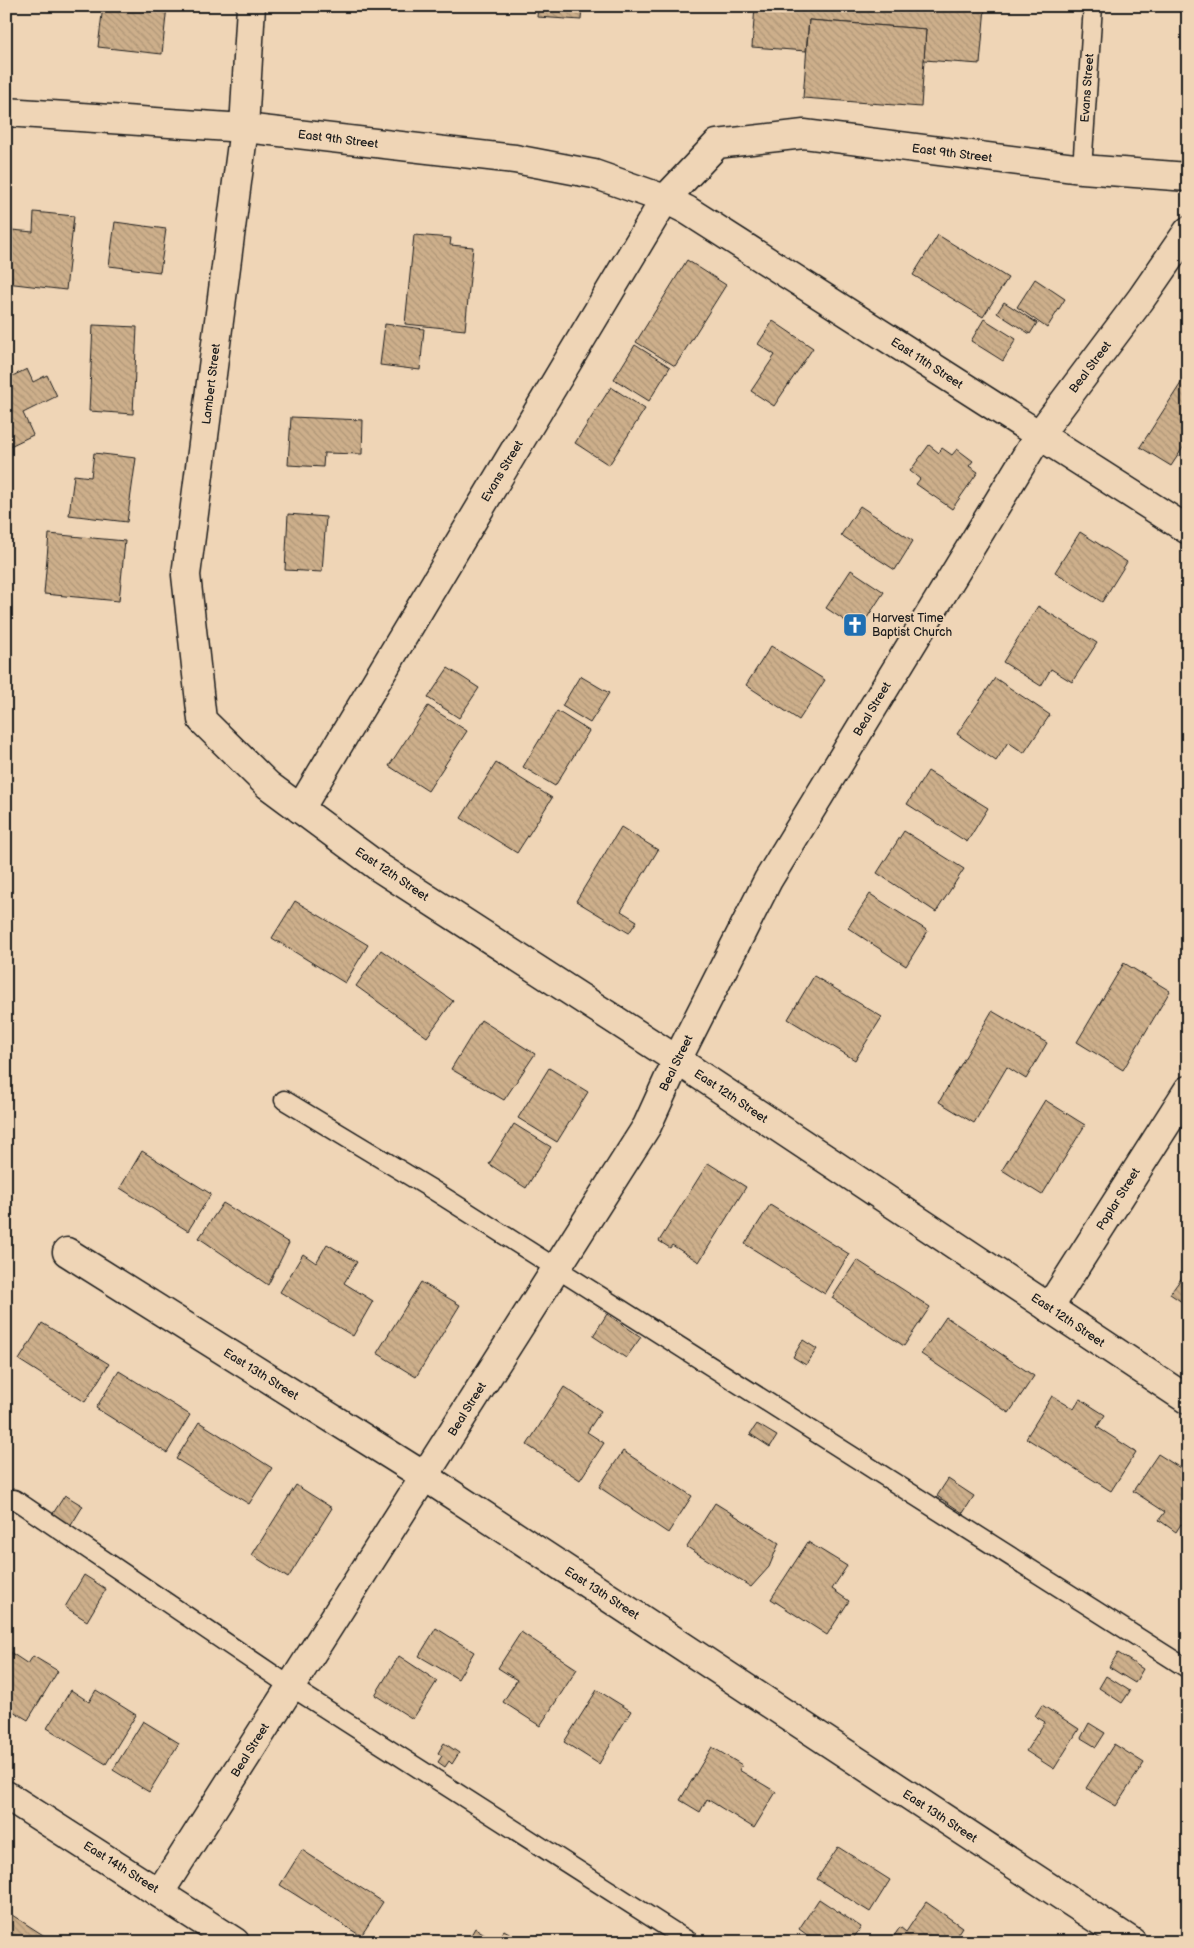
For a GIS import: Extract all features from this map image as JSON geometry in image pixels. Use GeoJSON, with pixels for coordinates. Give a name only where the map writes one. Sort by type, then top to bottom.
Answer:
{"type":"FeatureCollection","features":[{"type":"Feature","properties":{"kind":"street","name":"Lambert Street"},"geometry":{"type":"LineString","coordinates":[[231,749],[202,720],[186,575],[244,128],[251,6]]}},
{"type":"Feature","properties":{"kind":"street","name":"East 9th Street"},"geometry":{"type":"LineString","coordinates":[[6,112],[244,128],[515,159],[594,174],[665,199]]}},
{"type":"Feature","properties":{"kind":"street","name":"East 9th Street"},"geometry":{"type":"LineString","coordinates":[[717,144],[804,134],[1082,169],[1188,177]]}},
{"type":"Feature","properties":{"kind":"street","name":"Evans Street"},"geometry":{"type":"LineString","coordinates":[[300,808],[665,199],[717,144]]}},
{"type":"Feature","properties":{"kind":"street","name":"East 11th Street"},"geometry":{"type":"LineString","coordinates":[[665,199],[687,210],[1188,530]]}},
{"type":"Feature","properties":{"kind":"street","name":"Beal Street"},"geometry":{"type":"LineString","coordinates":[[160,1892],[647,1126],[677,1060],[768,880],[1039,435],[1142,299],[1188,231]]}},
{"type":"Feature","properties":{"kind":"street","name":"East 12th Street"},"geometry":{"type":"LineString","coordinates":[[231,749],[268,785],[380,868],[677,1060],[1188,1400]]}},
{"type":"Feature","properties":{"kind":"street","name":"Poplar Street"},"geometry":{"type":"LineString","coordinates":[[1049,1308],[1188,1090]]}},
{"type":"Feature","properties":{"kind":"street","name":"East 13th Street"},"geometry":{"type":"LineString","coordinates":[[67,1252],[424,1476],[1132,1942]]}},
{"type":"Feature","properties":{"kind":"street","name":"East 14th Street"},"geometry":{"type":"LineString","coordinates":[[6,1794],[235,1942]]}},
{"type":"Feature","properties":{"kind":"lane","name":"Evans Street"},"geometry":{"type":"LineString","coordinates":[[1082,169],[1093,6]]}},
{"type":"Feature","properties":{"kind":"lane"},"geometry":{"type":"LineString","coordinates":[[284,1100],[433,1190],[1188,1669]]}},
{"type":"Feature","properties":{"kind":"lane"},"geometry":{"type":"LineString","coordinates":[[14,1499],[290,1686],[690,1942]]}},
{"type":"Feature","properties":{"kind":"building"},"geometry":{"type":"Polygon","coordinates":[[[103,6],[167,6],[162,54],[98,47],[103,6]]]}},
{"type":"Feature","properties":{"kind":"building"},"geometry":{"type":"Polygon","coordinates":[[[538,6],[582,6],[581,20],[537,17],[538,6]]]}},
{"type":"Feature","properties":{"kind":"building"},"geometry":{"type":"Polygon","coordinates":[[[755,6],[985,7],[980,64],[924,60],[926,29],[809,20],[806,51],[752,47],[755,6]]]}},
{"type":"Feature","properties":{"kind":"building"},"geometry":{"type":"Polygon","coordinates":[[[809,20],[926,29],[921,107],[803,98],[809,20]]]}},
{"type":"Feature","properties":{"kind":"building"},"geometry":{"type":"Polygon","coordinates":[[[34,212],[74,216],[66,290],[6,283],[12,230],[33,232],[34,212]]]}},
{"type":"Feature","properties":{"kind":"building"},"geometry":{"type":"Polygon","coordinates":[[[115,222],[166,229],[160,272],[109,266],[115,222]]]}},
{"type":"Feature","properties":{"kind":"building"},"geometry":{"type":"Polygon","coordinates":[[[414,235],[451,238],[450,245],[473,247],[465,330],[405,324],[414,235]]]}},
{"type":"Feature","properties":{"kind":"building"},"geometry":{"type":"Polygon","coordinates":[[[938,235],[1008,278],[983,317],[913,275],[938,235]]]}},
{"type":"Feature","properties":{"kind":"building"},"geometry":{"type":"Polygon","coordinates":[[[687,260],[726,285],[675,366],[636,342],[687,260]]]}},
{"type":"Feature","properties":{"kind":"building"},"geometry":{"type":"Polygon","coordinates":[[[1035,279],[1065,299],[1047,328],[1017,307],[1035,279]]]}},
{"type":"Feature","properties":{"kind":"building"},"geometry":{"type":"Polygon","coordinates":[[[1004,302],[1037,323],[1030,334],[997,313],[1004,302]]]}},
{"type":"Feature","properties":{"kind":"building"},"geometry":{"type":"Polygon","coordinates":[[[984,319],[1016,339],[1003,361],[971,341],[984,319]]]}},
{"type":"Feature","properties":{"kind":"building"},"geometry":{"type":"Polygon","coordinates":[[[773,321],[813,348],[774,406],[751,391],[775,355],[758,344],[773,321]]]}},
{"type":"Feature","properties":{"kind":"building"},"geometry":{"type":"Polygon","coordinates":[[[385,324],[424,329],[420,370],[380,365],[385,324]]]}},
{"type":"Feature","properties":{"kind":"building"},"geometry":{"type":"Polygon","coordinates":[[[93,325],[137,327],[133,414],[89,411],[93,325]]]}},
{"type":"Feature","properties":{"kind":"building"},"geometry":{"type":"Polygon","coordinates":[[[635,345],[670,367],[649,401],[614,379],[635,345]]]}},
{"type":"Feature","properties":{"kind":"building"},"geometry":{"type":"Polygon","coordinates":[[[27,369],[33,382],[47,375],[57,396],[23,413],[33,435],[6,448],[6,379],[27,369]]]}},
{"type":"Feature","properties":{"kind":"building"},"geometry":{"type":"Polygon","coordinates":[[[1183,380],[1188,383],[1188,440],[1171,466],[1140,447],[1183,380]]]}},
{"type":"Feature","properties":{"kind":"building"},"geometry":{"type":"Polygon","coordinates":[[[611,387],[645,409],[609,465],[575,443],[611,387]]]}},
{"type":"Feature","properties":{"kind":"building"},"geometry":{"type":"Polygon","coordinates":[[[291,417],[363,420],[362,454],[324,453],[323,467],[288,465],[291,417]]]}},
{"type":"Feature","properties":{"kind":"building"},"geometry":{"type":"Polygon","coordinates":[[[929,445],[939,453],[942,448],[952,455],[957,449],[973,461],[969,466],[978,472],[952,509],[916,484],[920,479],[910,471],[929,445]]]}},
{"type":"Feature","properties":{"kind":"building"},"geometry":{"type":"Polygon","coordinates":[[[94,453],[136,458],[127,522],[69,515],[74,475],[91,477],[94,453]]]}},
{"type":"Feature","properties":{"kind":"building"},"geometry":{"type":"Polygon","coordinates":[[[860,506],[913,541],[895,570],[841,535],[860,506]]]}},
{"type":"Feature","properties":{"kind":"building"},"geometry":{"type":"Polygon","coordinates":[[[288,514],[326,517],[322,572],[285,570],[288,514]]]}},
{"type":"Feature","properties":{"kind":"building"},"geometry":{"type":"Polygon","coordinates":[[[1080,532],[1127,562],[1102,602],[1055,572],[1080,532]]]}},
{"type":"Feature","properties":{"kind":"building"},"geometry":{"type":"Polygon","coordinates":[[[49,534],[125,541],[119,601],[44,594],[49,534]]]}},
{"type":"Feature","properties":{"kind":"building"},"geometry":{"type":"Polygon","coordinates":[[[851,570],[884,592],[859,630],[826,608],[851,570]]]}},
{"type":"Feature","properties":{"kind":"building"},"geometry":{"type":"Polygon","coordinates":[[[1038,606],[1097,643],[1072,682],[1051,669],[1041,686],[1003,662],[1038,606]]]}},
{"type":"Feature","properties":{"kind":"building"},"geometry":{"type":"Polygon","coordinates":[[[771,646],[825,680],[799,720],[746,685],[771,646]]]}},
{"type":"Feature","properties":{"kind":"building"},"geometry":{"type":"Polygon","coordinates":[[[448,668],[479,688],[459,718],[428,698],[448,668]]]}},
{"type":"Feature","properties":{"kind":"building"},"geometry":{"type":"Polygon","coordinates":[[[580,676],[609,693],[590,723],[562,706],[580,676]]]}},
{"type":"Feature","properties":{"kind":"building"},"geometry":{"type":"Polygon","coordinates":[[[995,678],[1050,715],[1024,753],[1008,742],[996,761],[957,734],[995,678]]]}},
{"type":"Feature","properties":{"kind":"building"},"geometry":{"type":"Polygon","coordinates":[[[428,706],[467,731],[428,791],[389,766],[428,706]]]}},
{"type":"Feature","properties":{"kind":"building"},"geometry":{"type":"Polygon","coordinates":[[[557,711],[589,731],[555,786],[523,767],[557,711]]]}},
{"type":"Feature","properties":{"kind":"building"},"geometry":{"type":"Polygon","coordinates":[[[496,763],[552,798],[517,853],[461,818],[496,763]]]}},
{"type":"Feature","properties":{"kind":"building"},"geometry":{"type":"Polygon","coordinates":[[[928,771],[988,808],[967,842],[907,804],[928,771]]]}},
{"type":"Feature","properties":{"kind":"building"},"geometry":{"type":"Polygon","coordinates":[[[621,827],[658,850],[621,911],[637,921],[629,933],[576,901],[621,827]]]}},
{"type":"Feature","properties":{"kind":"building"},"geometry":{"type":"Polygon","coordinates":[[[904,831],[964,869],[936,912],[877,873],[904,831]]]}},
{"type":"Feature","properties":{"kind":"building"},"geometry":{"type":"Polygon","coordinates":[[[870,894],[928,931],[906,966],[848,928],[870,894]]]}},
{"type":"Feature","properties":{"kind":"building"},"geometry":{"type":"Polygon","coordinates":[[[295,901],[368,945],[345,983],[272,938],[295,901]]]}},
{"type":"Feature","properties":{"kind":"building"},"geometry":{"type":"Polygon","coordinates":[[[381,950],[453,1001],[427,1037],[356,986],[381,950]]]}},
{"type":"Feature","properties":{"kind":"building"},"geometry":{"type":"Polygon","coordinates":[[[1124,963],[1170,991],[1123,1070],[1077,1042],[1124,963]]]}},
{"type":"Feature","properties":{"kind":"building"},"geometry":{"type":"Polygon","coordinates":[[[814,976],[882,1017],[855,1060],[788,1019],[814,976]]]}},
{"type":"Feature","properties":{"kind":"building"},"geometry":{"type":"Polygon","coordinates":[[[992,1011],[1047,1043],[1026,1079],[1007,1067],[974,1123],[939,1102],[992,1011]]]}},
{"type":"Feature","properties":{"kind":"building"},"geometry":{"type":"Polygon","coordinates":[[[481,1020],[535,1054],[504,1100],[451,1069],[481,1020]]]}},
{"type":"Feature","properties":{"kind":"building"},"geometry":{"type":"Polygon","coordinates":[[[549,1068],[588,1092],[557,1142],[518,1118],[549,1068]]]}},
{"type":"Feature","properties":{"kind":"building"},"geometry":{"type":"Polygon","coordinates":[[[1045,1100],[1085,1125],[1042,1195],[1002,1170],[1045,1100]]]}},
{"type":"Feature","properties":{"kind":"building"},"geometry":{"type":"Polygon","coordinates":[[[514,1124],[551,1147],[526,1188],[489,1164],[514,1124]]]}},
{"type":"Feature","properties":{"kind":"building"},"geometry":{"type":"Polygon","coordinates":[[[142,1151],[211,1194],[188,1231],[120,1188],[142,1151]]]}},
{"type":"Feature","properties":{"kind":"building"},"geometry":{"type":"Polygon","coordinates":[[[708,1163],[746,1187],[699,1262],[672,1245],[670,1248],[659,1241],[708,1163]]]}},
{"type":"Feature","properties":{"kind":"building"},"geometry":{"type":"Polygon","coordinates":[[[223,1203],[289,1243],[268,1285],[199,1238],[223,1203]]]}},
{"type":"Feature","properties":{"kind":"building"},"geometry":{"type":"Polygon","coordinates":[[[770,1205],[849,1254],[825,1294],[745,1244],[770,1205]]]}},
{"type":"Feature","properties":{"kind":"building"},"geometry":{"type":"Polygon","coordinates":[[[327,1244],[357,1262],[344,1283],[373,1301],[353,1336],[280,1292],[303,1254],[316,1263],[327,1244]]]}},
{"type":"Feature","properties":{"kind":"building"},"geometry":{"type":"Polygon","coordinates":[[[857,1260],[930,1307],[904,1346],[832,1298],[857,1260]]]}},
{"type":"Feature","properties":{"kind":"building"},"geometry":{"type":"Polygon","coordinates":[[[1188,1269],[1188,1306],[1170,1294],[1188,1269]]]}},
{"type":"Feature","properties":{"kind":"building"},"geometry":{"type":"Polygon","coordinates":[[[421,1282],[460,1305],[416,1377],[377,1353],[421,1282]]]}},
{"type":"Feature","properties":{"kind":"building"},"geometry":{"type":"Polygon","coordinates":[[[607,1314],[641,1337],[626,1358],[593,1336],[607,1314]]]}},
{"type":"Feature","properties":{"kind":"building"},"geometry":{"type":"Polygon","coordinates":[[[946,1317],[1034,1376],[1009,1413],[921,1354],[946,1317]]]}},
{"type":"Feature","properties":{"kind":"building"},"geometry":{"type":"Polygon","coordinates":[[[42,1323],[109,1364],[85,1402],[19,1360],[42,1323]]]}},
{"type":"Feature","properties":{"kind":"building"},"geometry":{"type":"Polygon","coordinates":[[[803,1340],[817,1349],[806,1365],[793,1357],[803,1340]]]}},
{"type":"Feature","properties":{"kind":"building"},"geometry":{"type":"Polygon","coordinates":[[[119,1371],[190,1415],[167,1453],[96,1408],[119,1371]]]}},
{"type":"Feature","properties":{"kind":"building"},"geometry":{"type":"Polygon","coordinates":[[[564,1387],[601,1411],[587,1432],[604,1443],[580,1480],[527,1445],[564,1387]]]}},
{"type":"Feature","properties":{"kind":"building"},"geometry":{"type":"Polygon","coordinates":[[[1052,1396],[1074,1409],[1080,1399],[1105,1415],[1097,1427],[1136,1452],[1111,1491],[1026,1438],[1052,1396]]]}},
{"type":"Feature","properties":{"kind":"building"},"geometry":{"type":"Polygon","coordinates":[[[199,1422],[272,1468],[249,1504],[176,1459],[199,1422]]]}},
{"type":"Feature","properties":{"kind":"building"},"geometry":{"type":"Polygon","coordinates":[[[757,1424],[777,1436],[770,1447],[750,1434],[757,1424]]]}},
{"type":"Feature","properties":{"kind":"building"},"geometry":{"type":"Polygon","coordinates":[[[623,1451],[692,1496],[668,1533],[599,1487],[623,1451]]]}},
{"type":"Feature","properties":{"kind":"building"},"geometry":{"type":"Polygon","coordinates":[[[1158,1454],[1188,1473],[1188,1528],[1181,1524],[1176,1532],[1159,1520],[1165,1512],[1133,1491],[1158,1454]]]}},
{"type":"Feature","properties":{"kind":"building"},"geometry":{"type":"Polygon","coordinates":[[[948,1479],[974,1496],[963,1513],[937,1496],[948,1479]]]}},
{"type":"Feature","properties":{"kind":"building"},"geometry":{"type":"Polygon","coordinates":[[[296,1485],[332,1508],[288,1578],[252,1555],[296,1485]]]}},
{"type":"Feature","properties":{"kind":"building"},"geometry":{"type":"Polygon","coordinates":[[[65,1495],[83,1506],[70,1527],[52,1515],[65,1495]]]}},
{"type":"Feature","properties":{"kind":"building"},"geometry":{"type":"Polygon","coordinates":[[[715,1503],[779,1543],[769,1567],[751,1587],[687,1547],[715,1503]]]}},
{"type":"Feature","properties":{"kind":"building"},"geometry":{"type":"Polygon","coordinates":[[[808,1542],[847,1566],[832,1589],[849,1601],[827,1635],[771,1599],[808,1542]]]}},
{"type":"Feature","properties":{"kind":"building"},"geometry":{"type":"Polygon","coordinates":[[[84,1575],[106,1589],[87,1621],[65,1607],[84,1575]]]}},
{"type":"Feature","properties":{"kind":"building"},"geometry":{"type":"Polygon","coordinates":[[[436,1628],[474,1652],[458,1679],[419,1656],[436,1628]]]}},
{"type":"Feature","properties":{"kind":"building"},"geometry":{"type":"Polygon","coordinates":[[[521,1632],[577,1669],[540,1726],[503,1702],[517,1680],[498,1668],[521,1632]]]}},
{"type":"Feature","properties":{"kind":"building"},"geometry":{"type":"Polygon","coordinates":[[[7,1650],[28,1664],[33,1656],[58,1671],[28,1720],[6,1707],[7,1650]]]}},
{"type":"Feature","properties":{"kind":"building"},"geometry":{"type":"Polygon","coordinates":[[[1118,1653],[1143,1669],[1135,1683],[1109,1667],[1118,1653]]]}},
{"type":"Feature","properties":{"kind":"building"},"geometry":{"type":"Polygon","coordinates":[[[399,1656],[437,1681],[413,1719],[375,1695],[399,1656]]]}},
{"type":"Feature","properties":{"kind":"building"},"geometry":{"type":"Polygon","coordinates":[[[1106,1676],[1130,1691],[1122,1703],[1099,1688],[1106,1676]]]}},
{"type":"Feature","properties":{"kind":"building"},"geometry":{"type":"Polygon","coordinates":[[[71,1690],[89,1702],[96,1690],[136,1715],[106,1764],[47,1728],[71,1690]]]}},
{"type":"Feature","properties":{"kind":"building"},"geometry":{"type":"Polygon","coordinates":[[[597,1690],[631,1711],[599,1764],[564,1742],[597,1690]]]}},
{"type":"Feature","properties":{"kind":"building"},"geometry":{"type":"Polygon","coordinates":[[[1042,1705],[1079,1729],[1054,1769],[1026,1751],[1045,1722],[1035,1716],[1042,1705]]]}},
{"type":"Feature","properties":{"kind":"building"},"geometry":{"type":"Polygon","coordinates":[[[143,1721],[179,1743],[149,1792],[113,1770],[143,1721]]]}},
{"type":"Feature","properties":{"kind":"building"},"geometry":{"type":"Polygon","coordinates":[[[1089,1723],[1105,1733],[1096,1747],[1081,1738],[1089,1723]]]}},
{"type":"Feature","properties":{"kind":"building"},"geometry":{"type":"Polygon","coordinates":[[[444,1743],[459,1753],[452,1764],[449,1761],[445,1767],[438,1762],[442,1756],[438,1753],[444,1743]]]}},
{"type":"Feature","properties":{"kind":"building"},"geometry":{"type":"Polygon","coordinates":[[[1114,1744],[1144,1763],[1116,1806],[1086,1788],[1114,1744]]]}},
{"type":"Feature","properties":{"kind":"building"},"geometry":{"type":"Polygon","coordinates":[[[712,1747],[742,1765],[739,1770],[776,1792],[754,1828],[707,1799],[700,1812],[680,1800],[712,1747]]]}},
{"type":"Feature","properties":{"kind":"building"},"geometry":{"type":"Polygon","coordinates":[[[838,1847],[890,1880],[870,1912],[817,1879],[838,1847]]]}},
{"type":"Feature","properties":{"kind":"building"},"geometry":{"type":"Polygon","coordinates":[[[302,1850],[383,1902],[361,1936],[280,1885],[302,1850]]]}},
{"type":"Feature","properties":{"kind":"building"},"geometry":{"type":"Polygon","coordinates":[[[819,1899],[861,1927],[851,1942],[817,1942],[799,1929],[819,1899]]]}},
{"type":"Feature","properties":{"kind":"building"},"geometry":{"type":"Polygon","coordinates":[[[926,1902],[962,1927],[952,1942],[890,1942],[900,1927],[906,1932],[926,1902]]]}},
{"type":"Feature","properties":{"kind":"building"},"geometry":{"type":"Polygon","coordinates":[[[12,1915],[54,1942],[6,1942],[6,1924],[12,1915]]]}},
{"type":"Feature","properties":{"kind":"building"},"geometry":{"type":"Polygon","coordinates":[[[475,1928],[496,1941],[504,1930],[521,1940],[520,1942],[467,1942],[475,1928]]]}},
{"type":"Feature","properties":{"kind":"place","name":"Harvest Time Baptist Church"},"geometry":{"type":"Point","coordinates":[855,625]}}]}
